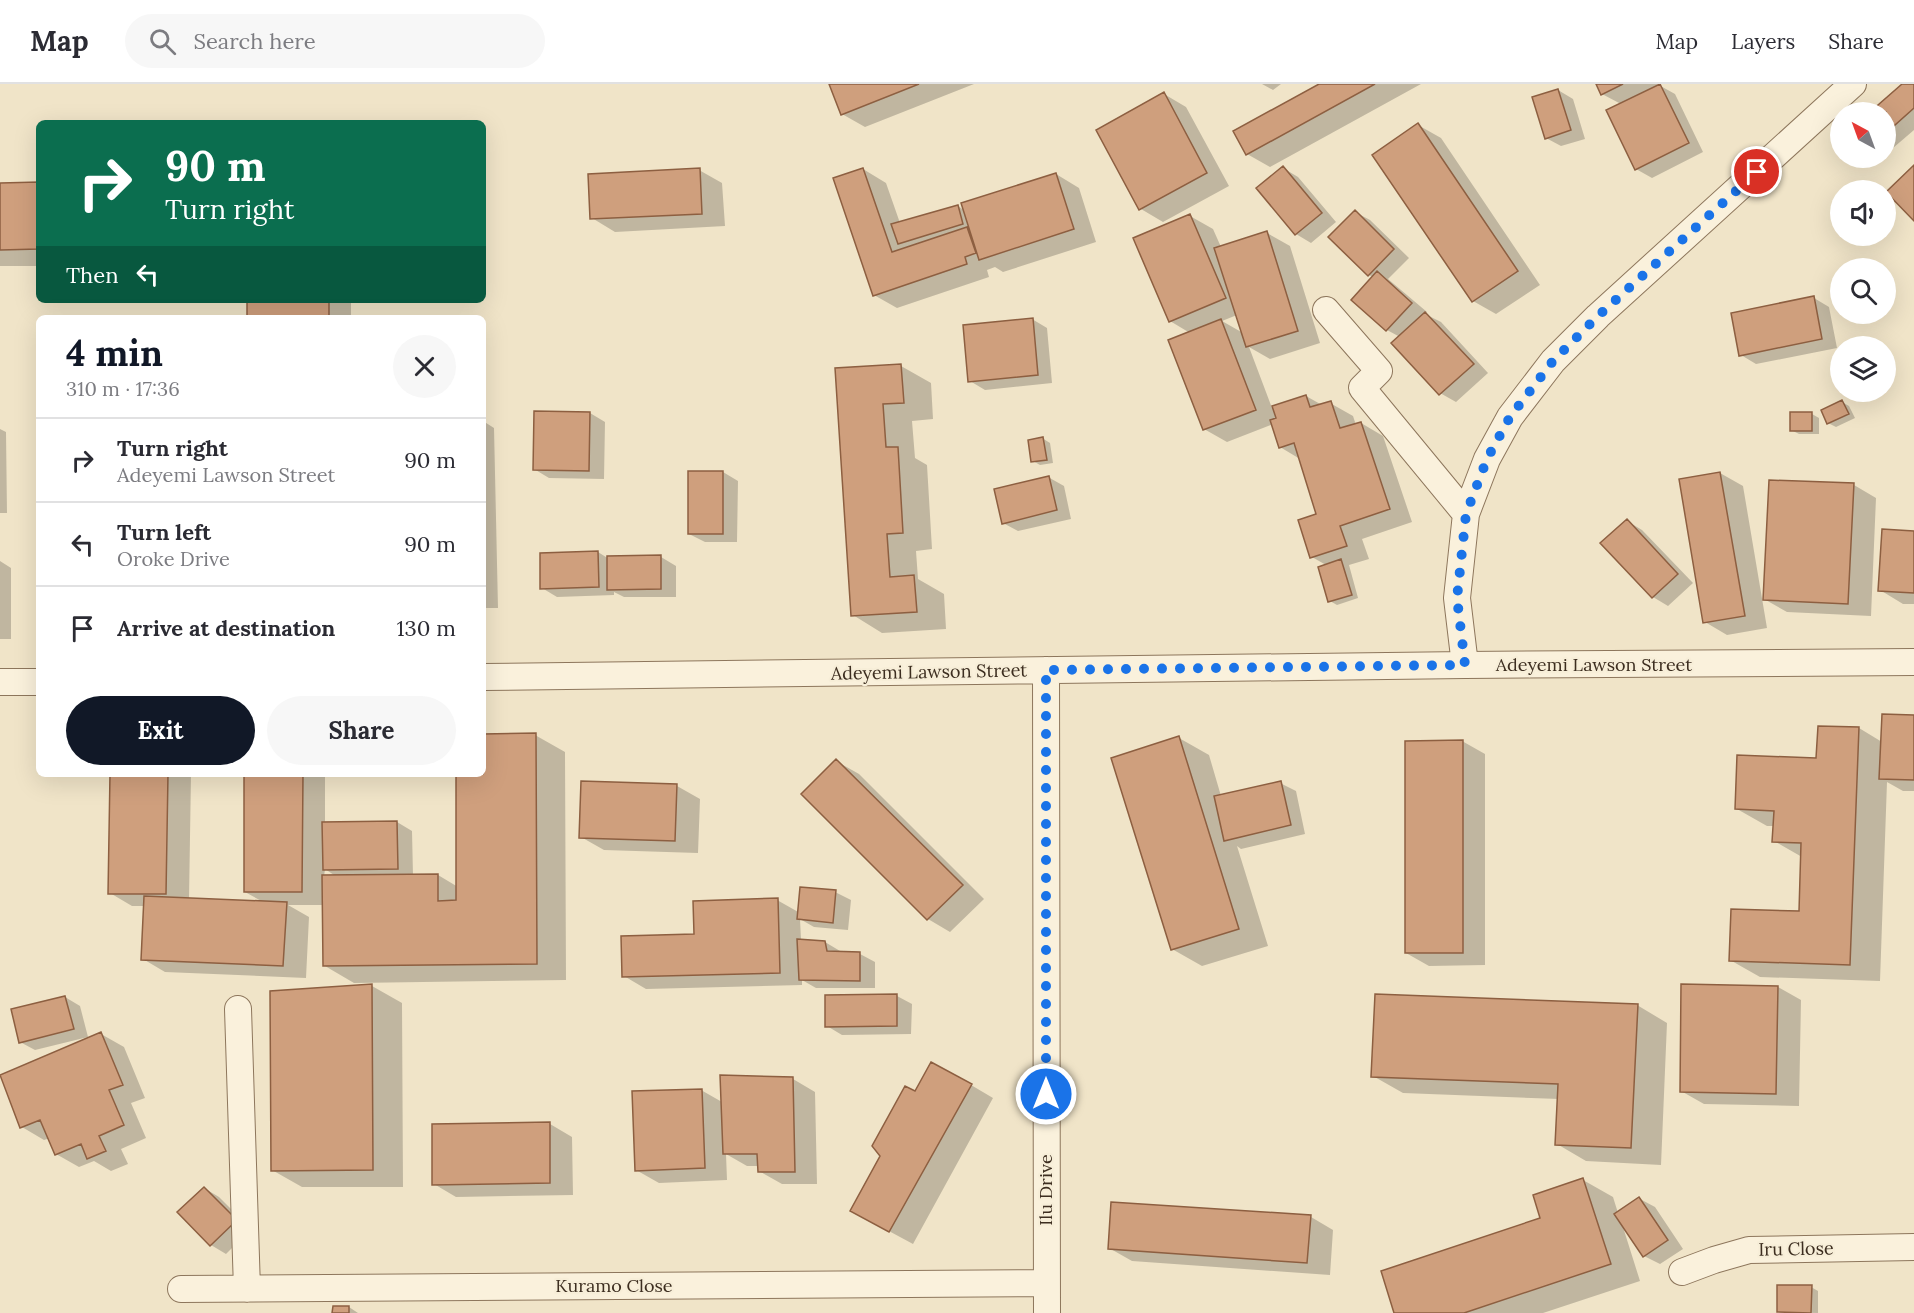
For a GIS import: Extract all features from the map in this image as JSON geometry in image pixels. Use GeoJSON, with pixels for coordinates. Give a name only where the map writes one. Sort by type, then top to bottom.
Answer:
{"type":"FeatureCollection","features":[{"type":"Feature","properties":{"kind":"street"},"geometry":{"type":"LineString","coordinates":[[1465,665],[1457,598],[1466,514],[1487,459],[1504,428],[1553,361],[1607,308],[1853,84]]}},
{"type":"Feature","properties":{"kind":"street"},"geometry":{"type":"LineString","coordinates":[[1326,310],[1379,371],[1362,388],[1466,514]]}},
{"type":"Feature","properties":{"kind":"street","name":"Adeyemi Lawson Street"},"geometry":{"type":"LineString","coordinates":[[486,677],[1465,665],[1914,663]]}},
{"type":"Feature","properties":{"kind":"street","name":"Ilu Drive"},"geometry":{"type":"LineString","coordinates":[[1046,670],[1047,1313]]}},
{"type":"Feature","properties":{"kind":"street"},"geometry":{"type":"LineString","coordinates":[[0,682],[36,682]]}},
{"type":"Feature","properties":{"kind":"street"},"geometry":{"type":"LineString","coordinates":[[238,1009],[247,1289]]}},
{"type":"Feature","properties":{"kind":"street","name":"Iru Close"},"geometry":{"type":"LineString","coordinates":[[1682,1272],[1749,1250],[1914,1246]]}},
{"type":"Feature","properties":{"kind":"street","name":"Kuramo Close"},"geometry":{"type":"LineString","coordinates":[[181,1289],[1046,1282]]}},
{"type":"Feature","properties":{"kind":"building"},"geometry":{"type":"Polygon","coordinates":[[[829,84],[919,84],[841,115],[829,84]]]}},
{"type":"Feature","properties":{"kind":"building"},"geometry":{"type":"Polygon","coordinates":[[[1319,84],[1375,84],[1246,155],[1233,131],[1319,84]]]}},
{"type":"Feature","properties":{"kind":"building"},"geometry":{"type":"Polygon","coordinates":[[[1596,84],[1623,84],[1601,95],[1596,84]]]}},
{"type":"Feature","properties":{"kind":"building"},"geometry":{"type":"Polygon","coordinates":[[[1660,84],[1689,143],[1635,170],[1606,110],[1660,84]]]}},
{"type":"Feature","properties":{"kind":"building"},"geometry":{"type":"Polygon","coordinates":[[[1902,84],[1914,84],[1914,108],[1896,124],[1896,102],[1881,102],[1902,84]]]}},
{"type":"Feature","properties":{"kind":"building"},"geometry":{"type":"Polygon","coordinates":[[[1558,89],[1571,130],[1545,139],[1532,97],[1558,89]]]}},
{"type":"Feature","properties":{"kind":"building"},"geometry":{"type":"Polygon","coordinates":[[[1164,92],[1207,173],[1139,210],[1096,130],[1164,92]]]}},
{"type":"Feature","properties":{"kind":"building"},"geometry":{"type":"Polygon","coordinates":[[[1418,123],[1518,271],[1472,302],[1372,155],[1418,123]]]}},
{"type":"Feature","properties":{"kind":"building"},"geometry":{"type":"Polygon","coordinates":[[[1914,165],[1914,221],[1896,202],[1896,182],[1914,165]]]}},
{"type":"Feature","properties":{"kind":"building"},"geometry":{"type":"Polygon","coordinates":[[[1283,166],[1322,213],[1295,235],[1256,188],[1283,166]]]}},
{"type":"Feature","properties":{"kind":"building"},"geometry":{"type":"Polygon","coordinates":[[[700,168],[702,214],[590,219],[588,174],[700,168]]]}},
{"type":"Feature","properties":{"kind":"building"},"geometry":{"type":"Polygon","coordinates":[[[863,168],[892,252],[967,227],[976,253],[965,257],[967,264],[873,296],[833,178],[863,168]]]}},
{"type":"Feature","properties":{"kind":"building"},"geometry":{"type":"Polygon","coordinates":[[[1056,173],[1074,229],[979,260],[961,203],[1056,173]]]}},
{"type":"Feature","properties":{"kind":"building"},"geometry":{"type":"Polygon","coordinates":[[[36,182],[36,249],[0,250],[0,183],[36,182]]]}},
{"type":"Feature","properties":{"kind":"building"},"geometry":{"type":"Polygon","coordinates":[[[958,205],[963,224],[898,244],[891,224],[958,205]]]}},
{"type":"Feature","properties":{"kind":"building"},"geometry":{"type":"Polygon","coordinates":[[[1355,210],[1394,249],[1368,276],[1328,237],[1355,210]]]}},
{"type":"Feature","properties":{"kind":"building"},"geometry":{"type":"Polygon","coordinates":[[[1190,214],[1226,298],[1169,322],[1133,238],[1190,214]]]}},
{"type":"Feature","properties":{"kind":"building"},"geometry":{"type":"Polygon","coordinates":[[[1267,231],[1298,331],[1246,347],[1214,248],[1267,231]]]}},
{"type":"Feature","properties":{"kind":"building"},"geometry":{"type":"Polygon","coordinates":[[[1377,271],[1412,303],[1386,331],[1351,300],[1377,271]]]}},
{"type":"Feature","properties":{"kind":"building"},"geometry":{"type":"Polygon","coordinates":[[[1814,296],[1822,339],[1739,356],[1731,313],[1814,296]]]}},
{"type":"Feature","properties":{"kind":"building"},"geometry":{"type":"Polygon","coordinates":[[[247,303],[329,303],[329,315],[247,315],[247,303]]]}},
{"type":"Feature","properties":{"kind":"building"},"geometry":{"type":"Polygon","coordinates":[[[1425,312],[1474,364],[1439,395],[1391,343],[1425,312]]]}},
{"type":"Feature","properties":{"kind":"building"},"geometry":{"type":"Polygon","coordinates":[[[1033,318],[1038,375],[968,382],[963,325],[1033,318]]]}},
{"type":"Feature","properties":{"kind":"building"},"geometry":{"type":"Polygon","coordinates":[[[1221,319],[1256,410],[1203,430],[1168,340],[1221,319]]]}},
{"type":"Feature","properties":{"kind":"building"},"geometry":{"type":"Polygon","coordinates":[[[901,364],[904,403],[883,404],[886,447],[898,447],[903,533],[887,534],[890,577],[914,575],[917,612],[851,616],[835,368],[901,364]]]}},
{"type":"Feature","properties":{"kind":"building"},"geometry":{"type":"Polygon","coordinates":[[[1306,395],[1310,407],[1331,401],[1340,428],[1361,422],[1390,509],[1340,526],[1347,546],[1310,558],[1298,520],[1316,514],[1294,443],[1279,448],[1270,420],[1276,418],[1272,406],[1306,395]]]}},
{"type":"Feature","properties":{"kind":"building"},"geometry":{"type":"Polygon","coordinates":[[[1843,402],[1849,414],[1827,424],[1821,410],[1843,402]]]}},
{"type":"Feature","properties":{"kind":"building"},"geometry":{"type":"Polygon","coordinates":[[[534,411],[590,412],[589,471],[533,470],[534,411]]]}},
{"type":"Feature","properties":{"kind":"building"},"geometry":{"type":"Polygon","coordinates":[[[1790,412],[1812,412],[1812,431],[1790,431],[1790,412]]]}},
{"type":"Feature","properties":{"kind":"building"},"geometry":{"type":"Polygon","coordinates":[[[1043,437],[1047,460],[1031,462],[1028,440],[1043,437]]]}},
{"type":"Feature","properties":{"kind":"building"},"geometry":{"type":"Polygon","coordinates":[[[688,471],[723,471],[723,534],[688,534],[688,471]]]}},
{"type":"Feature","properties":{"kind":"building"},"geometry":{"type":"Polygon","coordinates":[[[1720,472],[1745,616],[1703,623],[1679,479],[1720,472]]]}},
{"type":"Feature","properties":{"kind":"building"},"geometry":{"type":"Polygon","coordinates":[[[1049,476],[1057,510],[1002,524],[994,489],[1049,476]]]}},
{"type":"Feature","properties":{"kind":"building"},"geometry":{"type":"Polygon","coordinates":[[[1769,480],[1854,483],[1848,604],[1763,600],[1769,480]]]}},
{"type":"Feature","properties":{"kind":"building"},"geometry":{"type":"Polygon","coordinates":[[[1627,519],[1678,574],[1652,598],[1600,543],[1627,519]]]}},
{"type":"Feature","properties":{"kind":"building"},"geometry":{"type":"Polygon","coordinates":[[[1882,529],[1914,531],[1914,593],[1878,591],[1882,529]]]}},
{"type":"Feature","properties":{"kind":"building"},"geometry":{"type":"Polygon","coordinates":[[[598,551],[599,587],[540,589],[540,553],[598,551]]]}},
{"type":"Feature","properties":{"kind":"building"},"geometry":{"type":"Polygon","coordinates":[[[661,555],[661,589],[607,590],[607,556],[661,555]]]}},
{"type":"Feature","properties":{"kind":"building"},"geometry":{"type":"Polygon","coordinates":[[[1341,559],[1352,595],[1328,602],[1318,567],[1341,559]]]}},
{"type":"Feature","properties":{"kind":"building"},"geometry":{"type":"Polygon","coordinates":[[[1882,714],[1914,715],[1914,780],[1879,779],[1882,714]]]}},
{"type":"Feature","properties":{"kind":"building"},"geometry":{"type":"Polygon","coordinates":[[[1818,726],[1859,727],[1850,965],[1729,961],[1731,909],[1799,911],[1801,843],[1772,842],[1774,811],[1735,809],[1737,755],[1816,758],[1818,726]]]}},
{"type":"Feature","properties":{"kind":"building"},"geometry":{"type":"Polygon","coordinates":[[[536,733],[537,964],[323,966],[322,875],[438,874],[438,901],[456,900],[456,777],[486,777],[486,734],[536,733]]]}},
{"type":"Feature","properties":{"kind":"building"},"geometry":{"type":"Polygon","coordinates":[[[1179,736],[1239,929],[1171,950],[1111,758],[1179,736]]]}},
{"type":"Feature","properties":{"kind":"building"},"geometry":{"type":"Polygon","coordinates":[[[1463,740],[1463,953],[1405,953],[1405,741],[1463,740]]]}},
{"type":"Feature","properties":{"kind":"building"},"geometry":{"type":"Polygon","coordinates":[[[836,759],[963,885],[927,920],[801,794],[836,759]]]}},
{"type":"Feature","properties":{"kind":"building"},"geometry":{"type":"Polygon","coordinates":[[[110,777],[168,777],[166,894],[108,894],[110,777]]]}},
{"type":"Feature","properties":{"kind":"building"},"geometry":{"type":"Polygon","coordinates":[[[244,777],[303,777],[302,892],[244,892],[244,777]]]}},
{"type":"Feature","properties":{"kind":"building"},"geometry":{"type":"Polygon","coordinates":[[[581,781],[677,784],[675,841],[579,838],[581,781]]]}},
{"type":"Feature","properties":{"kind":"building"},"geometry":{"type":"Polygon","coordinates":[[[1281,781],[1291,825],[1224,841],[1214,796],[1281,781]]]}},
{"type":"Feature","properties":{"kind":"building"},"geometry":{"type":"Polygon","coordinates":[[[397,821],[398,869],[323,870],[322,822],[397,821]]]}},
{"type":"Feature","properties":{"kind":"building"},"geometry":{"type":"Polygon","coordinates":[[[800,887],[836,890],[833,923],[797,919],[800,887]]]}},
{"type":"Feature","properties":{"kind":"building"},"geometry":{"type":"Polygon","coordinates":[[[144,896],[287,902],[283,966],[141,960],[144,896]]]}},
{"type":"Feature","properties":{"kind":"building"},"geometry":{"type":"Polygon","coordinates":[[[778,898],[780,973],[622,977],[621,936],[694,934],[693,901],[778,898]]]}},
{"type":"Feature","properties":{"kind":"building"},"geometry":{"type":"Polygon","coordinates":[[[797,939],[825,941],[827,951],[860,952],[860,981],[799,980],[797,939]]]}},
{"type":"Feature","properties":{"kind":"building"},"geometry":{"type":"Polygon","coordinates":[[[372,984],[373,1170],[271,1171],[270,991],[372,984]]]}},
{"type":"Feature","properties":{"kind":"building"},"geometry":{"type":"Polygon","coordinates":[[[1681,984],[1778,986],[1776,1094],[1680,1092],[1681,984]]]}},
{"type":"Feature","properties":{"kind":"building"},"geometry":{"type":"Polygon","coordinates":[[[897,994],[897,1026],[825,1027],[825,995],[897,994]]]}},
{"type":"Feature","properties":{"kind":"building"},"geometry":{"type":"Polygon","coordinates":[[[1375,994],[1638,1004],[1631,1148],[1555,1145],[1558,1084],[1371,1077],[1375,994]]]}},
{"type":"Feature","properties":{"kind":"building"},"geometry":{"type":"Polygon","coordinates":[[[65,996],[74,1029],[19,1043],[11,1009],[65,996]]]}},
{"type":"Feature","properties":{"kind":"building"},"geometry":{"type":"Polygon","coordinates":[[[101,1032],[123,1085],[109,1090],[124,1125],[99,1136],[106,1151],[87,1159],[81,1144],[55,1155],[40,1120],[20,1128],[0,1075],[101,1032]]]}},
{"type":"Feature","properties":{"kind":"building"},"geometry":{"type":"Polygon","coordinates":[[[931,1062],[972,1084],[889,1232],[850,1211],[880,1156],[872,1146],[905,1086],[915,1091],[931,1062]]]}},
{"type":"Feature","properties":{"kind":"building"},"geometry":{"type":"Polygon","coordinates":[[[720,1075],[793,1077],[795,1172],[758,1172],[757,1154],[723,1154],[720,1075]]]}},
{"type":"Feature","properties":{"kind":"building"},"geometry":{"type":"Polygon","coordinates":[[[702,1089],[705,1168],[635,1171],[632,1091],[702,1089]]]}},
{"type":"Feature","properties":{"kind":"building"},"geometry":{"type":"Polygon","coordinates":[[[550,1122],[550,1183],[432,1185],[432,1124],[550,1122]]]}},
{"type":"Feature","properties":{"kind":"building"},"geometry":{"type":"Polygon","coordinates":[[[1583,1178],[1611,1264],[1464,1313],[1394,1313],[1381,1271],[1540,1218],[1533,1195],[1583,1178]]]}},
{"type":"Feature","properties":{"kind":"building"},"geometry":{"type":"Polygon","coordinates":[[[204,1187],[237,1220],[210,1246],[177,1212],[204,1187]]]}},
{"type":"Feature","properties":{"kind":"building"},"geometry":{"type":"Polygon","coordinates":[[[1639,1197],[1668,1240],[1643,1257],[1614,1214],[1639,1197]]]}},
{"type":"Feature","properties":{"kind":"building"},"geometry":{"type":"Polygon","coordinates":[[[1111,1202],[1311,1215],[1307,1263],[1108,1249],[1111,1202]]]}},
{"type":"Feature","properties":{"kind":"building"},"geometry":{"type":"Polygon","coordinates":[[[1777,1285],[1812,1285],[1811,1313],[1777,1312],[1777,1285]]]}},
{"type":"Feature","properties":{"kind":"building"},"geometry":{"type":"Polygon","coordinates":[[[333,1306],[349,1306],[349,1313],[332,1313],[333,1306]]]}},
{"type":"Feature","properties":{"kind":"route"},"geometry":{"type":"LineString","coordinates":[[1046,1094],[1046,670],[1465,665],[1457,598],[1466,514],[1487,459],[1510,417],[1553,361],[1598,316],[1757,172]]}}]}
